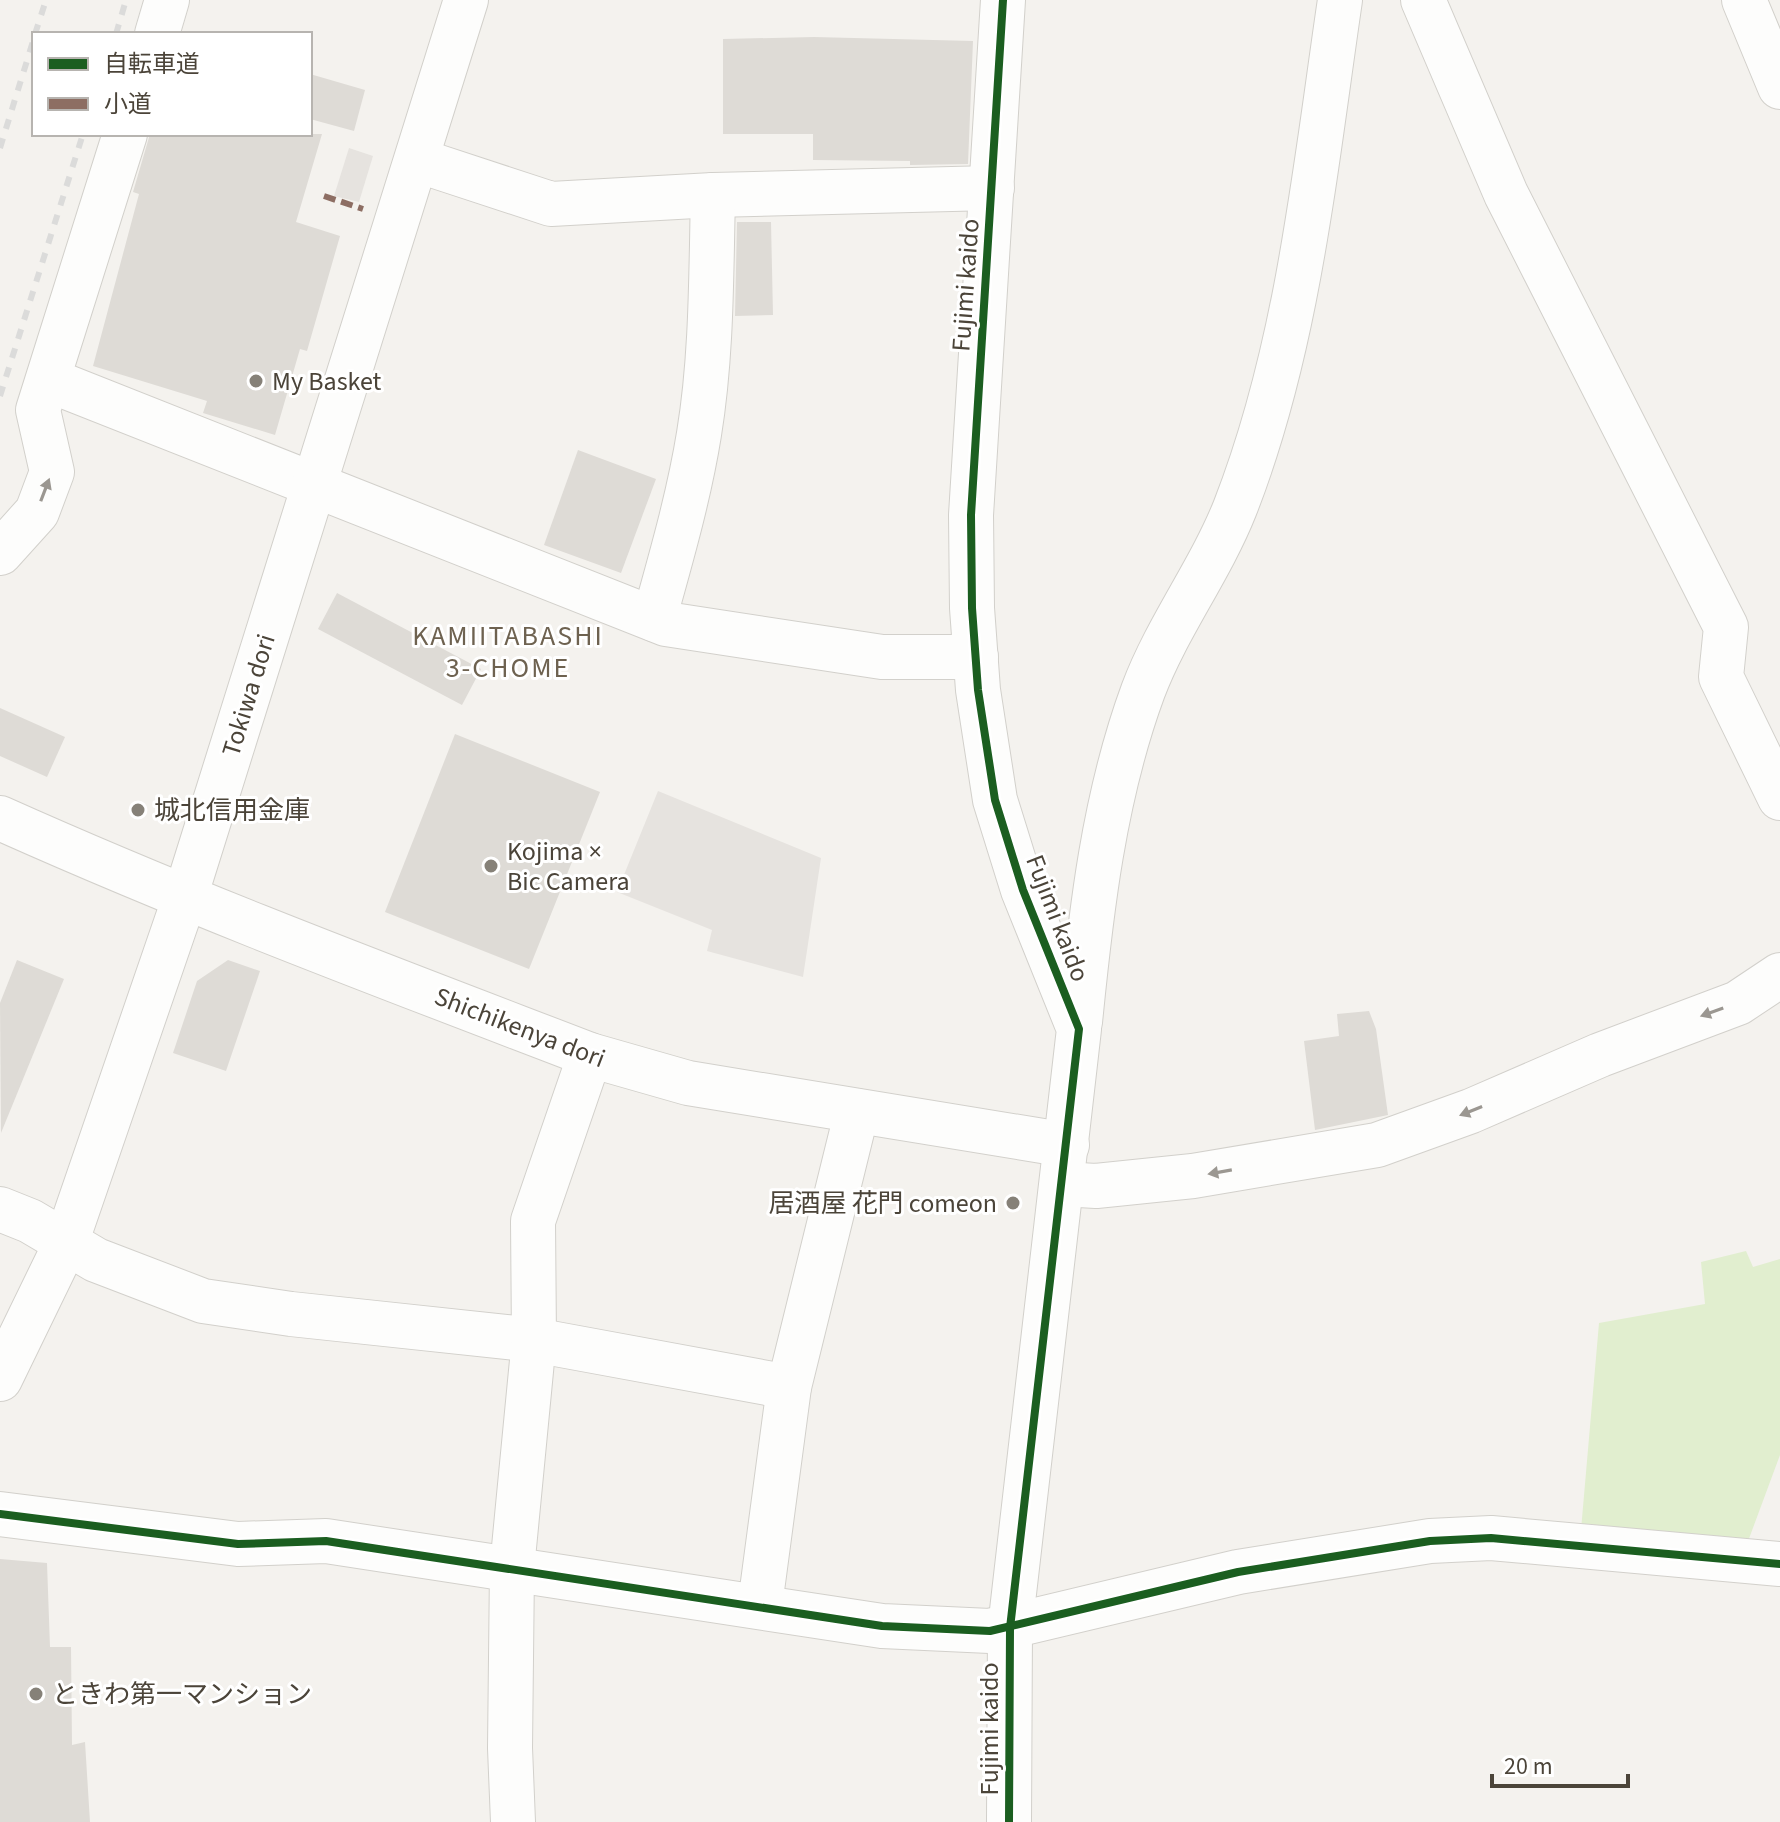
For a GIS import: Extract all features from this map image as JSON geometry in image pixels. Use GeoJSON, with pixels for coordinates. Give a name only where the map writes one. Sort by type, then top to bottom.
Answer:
{"type":"FeatureCollection","features":[{"type":"Feature","properties":{"kind":"street"},"geometry":{"type":"LineString","coordinates":[[158,32],[167,0]]}},
{"type":"Feature","properties":{"kind":"street","name":"Tokiwa dori"},"geometry":{"type":"LineString","coordinates":[[0,1379],[66,1243],[185,897],[466,0]]}},
{"type":"Feature","properties":{"kind":"street"},"geometry":{"type":"LineString","coordinates":[[1079,1029],[1091,913],[1116,780],[1144,689],[1235,509],[1289,323],[1340,0]]}},
{"type":"Feature","properties":{"kind":"street"},"geometry":{"type":"LineString","coordinates":[[1423,0],[1506,194],[1726,627],[1721,677],[1780,798]]}},
{"type":"Feature","properties":{"kind":"street"},"geometry":{"type":"LineString","coordinates":[[1744,0],[1780,87]]}},
{"type":"Feature","properties":{"kind":"street","name":"Fujimi kaido"},"geometry":{"type":"LineString","coordinates":[[997,9],[992,188],[971,515],[976,657],[997,808],[1023,890],[1079,1029],[1010,1628],[1009,1822]]}},
{"type":"Feature","properties":{"kind":"street"},"geometry":{"type":"LineString","coordinates":[[0,553],[37,512],[52,472],[38,410],[124,136]]}},
{"type":"Feature","properties":{"kind":"street"},"geometry":{"type":"LineString","coordinates":[[417,160],[551,204],[713,195],[992,188]]}},
{"type":"Feature","properties":{"kind":"street"},"geometry":{"type":"LineString","coordinates":[[654,619],[681,519],[699,432],[709,323],[713,195]]}},
{"type":"Feature","properties":{"kind":"street"},"geometry":{"type":"LineString","coordinates":[[49,380],[666,624],[882,657],[976,657]]}},
{"type":"Feature","properties":{"kind":"street","name":"Shichikenya dori"},"geometry":{"type":"LineString","coordinates":[[0,818],[185,897],[590,1055],[688,1083],[857,1111],[1065,1164],[1096,1186],[1193,1176],[1377,1145],[1471,1111],[1600,1055],[1738,1003],[1780,975]]}},
{"type":"Feature","properties":{"kind":"street"},"geometry":{"type":"LineString","coordinates":[[513,1822],[510,1748],[512,1568],[534,1340],[533,1221],[590,1055]]}},
{"type":"Feature","properties":{"kind":"street"},"geometry":{"type":"LineString","coordinates":[[760,1605],[789,1387],[857,1111]]}},
{"type":"Feature","properties":{"kind":"street"},"geometry":{"type":"LineString","coordinates":[[0,1209],[96,1260],[203,1301],[534,1340],[789,1387]]}},
{"type":"Feature","properties":{"kind":"street"},"geometry":{"type":"LineString","coordinates":[[0,1514],[238,1544],[326,1541],[882,1626],[1010,1628],[1238,1572],[1430,1541],[1491,1538],[1780,1564]]}},
{"type":"Feature","properties":{"kind":"green space"},"geometry":{"type":"Polygon","coordinates":[[[1746,1251],[1753,1267],[1780,1259],[1780,1455],[1747,1544],[1581,1530],[1599,1323],[1705,1304],[1701,1262],[1746,1251]]]}},
{"type":"Feature","properties":{"kind":"shaded area"},"geometry":{"type":"Polygon","coordinates":[[[349,148],[373,156],[359,202],[334,196],[349,148]]]}},
{"type":"Feature","properties":{"kind":"shaded area"},"geometry":{"type":"Polygon","coordinates":[[[658,791],[821,858],[803,977],[707,951],[712,930],[617,892],[658,791]]]}},
{"type":"Feature","properties":{"kind":"building"},"geometry":{"type":"Polygon","coordinates":[[[814,37],[973,41],[968,164],[910,165],[910,161],[813,160],[813,134],[723,134],[723,39],[814,37]]]}},
{"type":"Feature","properties":{"kind":"building"},"geometry":{"type":"Polygon","coordinates":[[[312,75],[365,90],[354,131],[312,120],[312,75]]]}},
{"type":"Feature","properties":{"kind":"building"},"geometry":{"type":"Polygon","coordinates":[[[322,134],[296,222],[340,236],[307,351],[300,349],[275,435],[203,413],[207,401],[93,366],[139,194],[133,192],[149,136],[322,134]]]}},
{"type":"Feature","properties":{"kind":"building"},"geometry":{"type":"Polygon","coordinates":[[[737,222],[771,222],[773,315],[735,316],[737,222]]]}},
{"type":"Feature","properties":{"kind":"building"},"geometry":{"type":"Polygon","coordinates":[[[578,450],[656,479],[621,573],[544,545],[578,450]]]}},
{"type":"Feature","properties":{"kind":"building"},"geometry":{"type":"Polygon","coordinates":[[[337,593],[481,669],[462,705],[318,629],[337,593]]]}},
{"type":"Feature","properties":{"kind":"building"},"geometry":{"type":"Polygon","coordinates":[[[0,708],[65,737],[47,777],[0,756],[0,708]]]}},
{"type":"Feature","properties":{"kind":"building"},"geometry":{"type":"Polygon","coordinates":[[[455,734],[600,792],[529,969],[385,912],[455,734]]]}},
{"type":"Feature","properties":{"kind":"building"},"geometry":{"type":"Polygon","coordinates":[[[17,960],[64,979],[1,1133],[0,1003],[17,960]]]}},
{"type":"Feature","properties":{"kind":"building"},"geometry":{"type":"Polygon","coordinates":[[[228,960],[260,971],[226,1071],[173,1053],[197,981],[228,960]]]}},
{"type":"Feature","properties":{"kind":"building"},"geometry":{"type":"Polygon","coordinates":[[[1369,1011],[1376,1029],[1388,1115],[1315,1130],[1304,1041],[1339,1036],[1337,1014],[1369,1011]]]}},
{"type":"Feature","properties":{"kind":"building","name":"ときわ第一マンション"},"geometry":{"type":"Polygon","coordinates":[[[0,1559],[47,1563],[50,1647],[71,1647],[72,1745],[85,1742],[90,1822],[0,1822],[0,1559]]]}},
{"type":"Feature","properties":{"kind":"railway"},"geometry":{"type":"LineString","coordinates":[[36,32],[46,0]]}},
{"type":"Feature","properties":{"kind":"railway"},"geometry":{"type":"LineString","coordinates":[[117,32],[126,0]]}},
{"type":"Feature","properties":{"kind":"railway"},"geometry":{"type":"LineString","coordinates":[[0,148],[32,44]]}},
{"type":"Feature","properties":{"kind":"railway"},"geometry":{"type":"LineString","coordinates":[[0,396],[82,136]]}},
{"type":"Feature","properties":{"kind":"marked path"},"geometry":{"type":"LineString","coordinates":[[324,196],[363,209]]}},
{"type":"Feature","properties":{"kind":"cycle path"},"geometry":{"type":"LineString","coordinates":[[1003,0],[971,515],[972,608],[978,690],[995,800],[1023,890],[1079,1029],[1010,1628],[1009,1822]]}},
{"type":"Feature","properties":{"kind":"cycle path"},"geometry":{"type":"LineString","coordinates":[[0,1514],[238,1544],[326,1541],[882,1626],[990,1631],[1238,1572],[1430,1541],[1491,1538],[1780,1564]]}},
{"type":"Feature","properties":{"kind":"place","name":"My Basket"},"geometry":{"type":"Point","coordinates":[256,381]}},
{"type":"Feature","properties":{"kind":"place","name":"城北信用金庫"},"geometry":{"type":"Point","coordinates":[138,810]}},
{"type":"Feature","properties":{"kind":"place","name":"Kojima × Bic Camera"},"geometry":{"type":"Point","coordinates":[491,866]}},
{"type":"Feature","properties":{"kind":"place","name":"居酒屋 花門 comeon"},"geometry":{"type":"Point","coordinates":[1013,1203]}},
{"type":"Feature","properties":{"kind":"place","name":"ときわ第一マンション"},"geometry":{"type":"Point","coordinates":[36,1694]}},
{"type":"Feature","properties":{"kind":"district","name":"KAMIITABASHI 3-CHOME"},"geometry":{"type":"Point","coordinates":[508,651]}}]}
